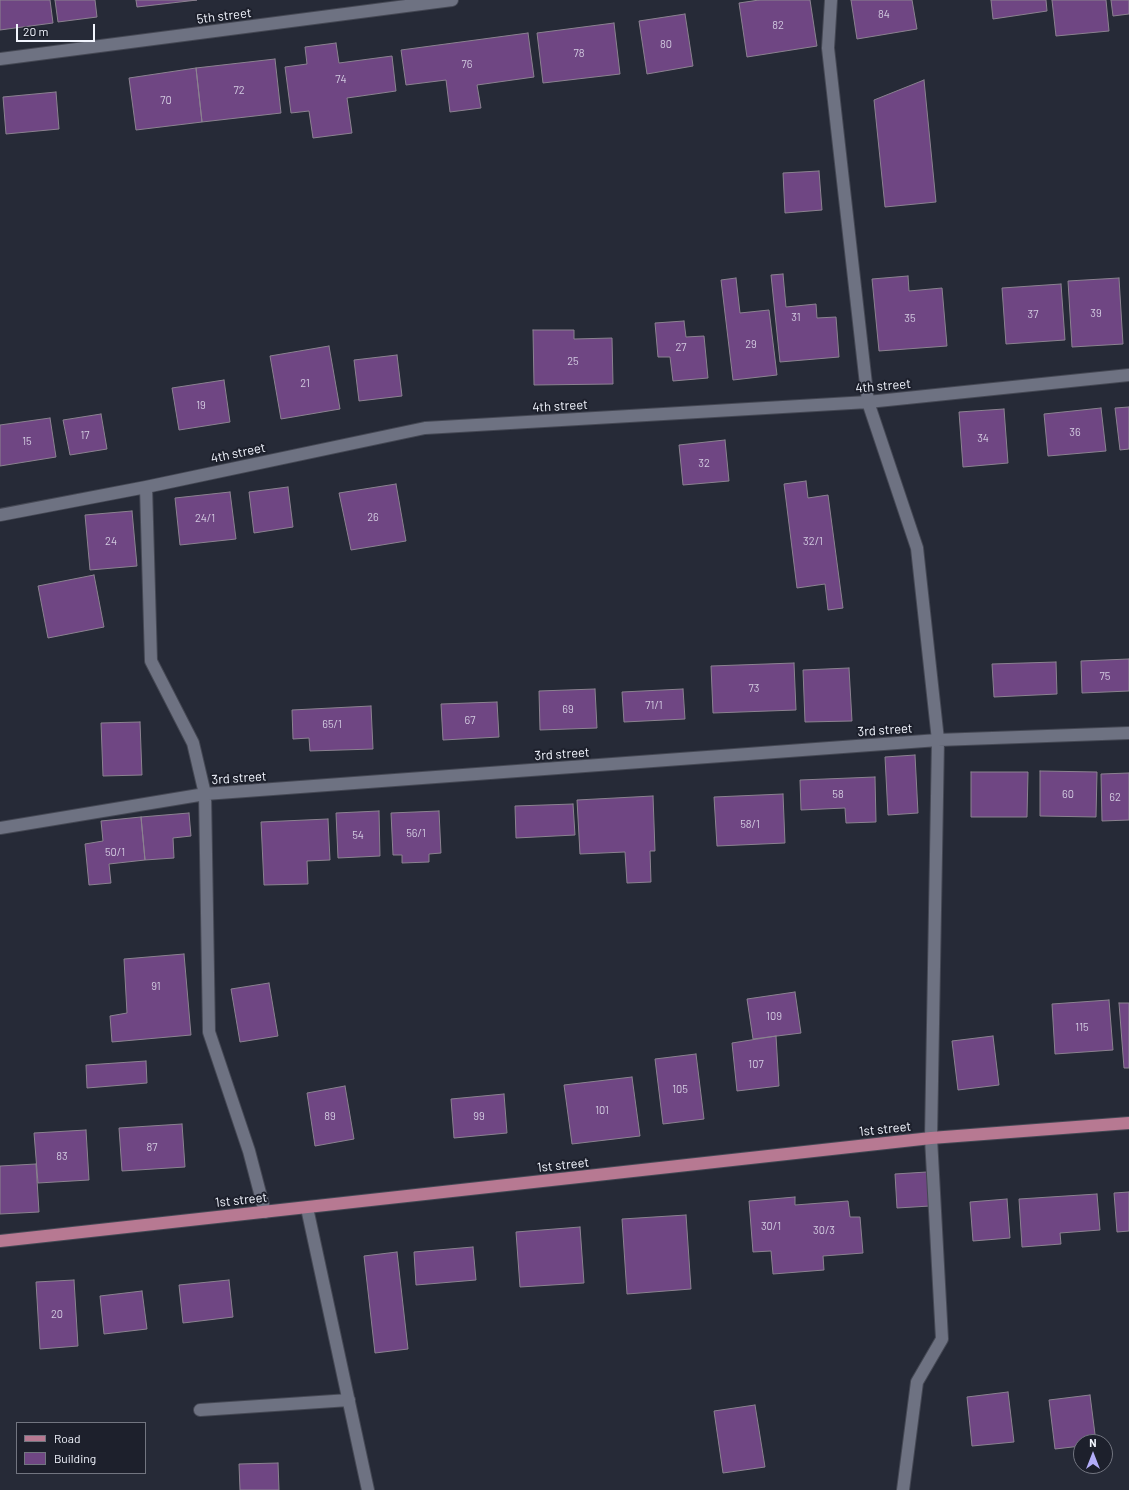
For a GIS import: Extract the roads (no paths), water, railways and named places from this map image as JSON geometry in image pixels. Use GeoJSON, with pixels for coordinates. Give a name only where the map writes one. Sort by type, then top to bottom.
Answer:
{"type":"FeatureCollection","features":[{"type":"Feature","properties":{"kind":"main road","name":"1st street"},"geometry":{"type":"LineString","coordinates":[[0,1241],[931,1138],[1129,1123]]}},
{"type":"Feature","properties":{"kind":"street","name":"5th street"},"geometry":{"type":"LineString","coordinates":[[0,59],[452,0]]}},
{"type":"Feature","properties":{"kind":"street"},"geometry":{"type":"LineString","coordinates":[[831,0],[828,48],[868,402],[918,548],[938,740],[931,1138],[942,1339],[918,1382],[903,1490]]}},
{"type":"Feature","properties":{"kind":"street","name":"4th street"},"geometry":{"type":"LineString","coordinates":[[0,515],[146,487],[425,428],[868,402],[1129,375]]}},
{"type":"Feature","properties":{"kind":"street"},"geometry":{"type":"LineString","coordinates":[[146,487],[150,661],[193,743],[205,794],[209,1032],[249,1150],[265,1212]]}},
{"type":"Feature","properties":{"kind":"street","name":"3rd street"},"geometry":{"type":"LineString","coordinates":[[0,828],[205,794],[938,740],[1129,733]]}},
{"type":"Feature","properties":{"kind":"street"},"geometry":{"type":"LineString","coordinates":[[307,1208],[368,1490]]}},
{"type":"Feature","properties":{"kind":"street"},"geometry":{"type":"LineString","coordinates":[[200,1410],[349,1400]]}}]}
